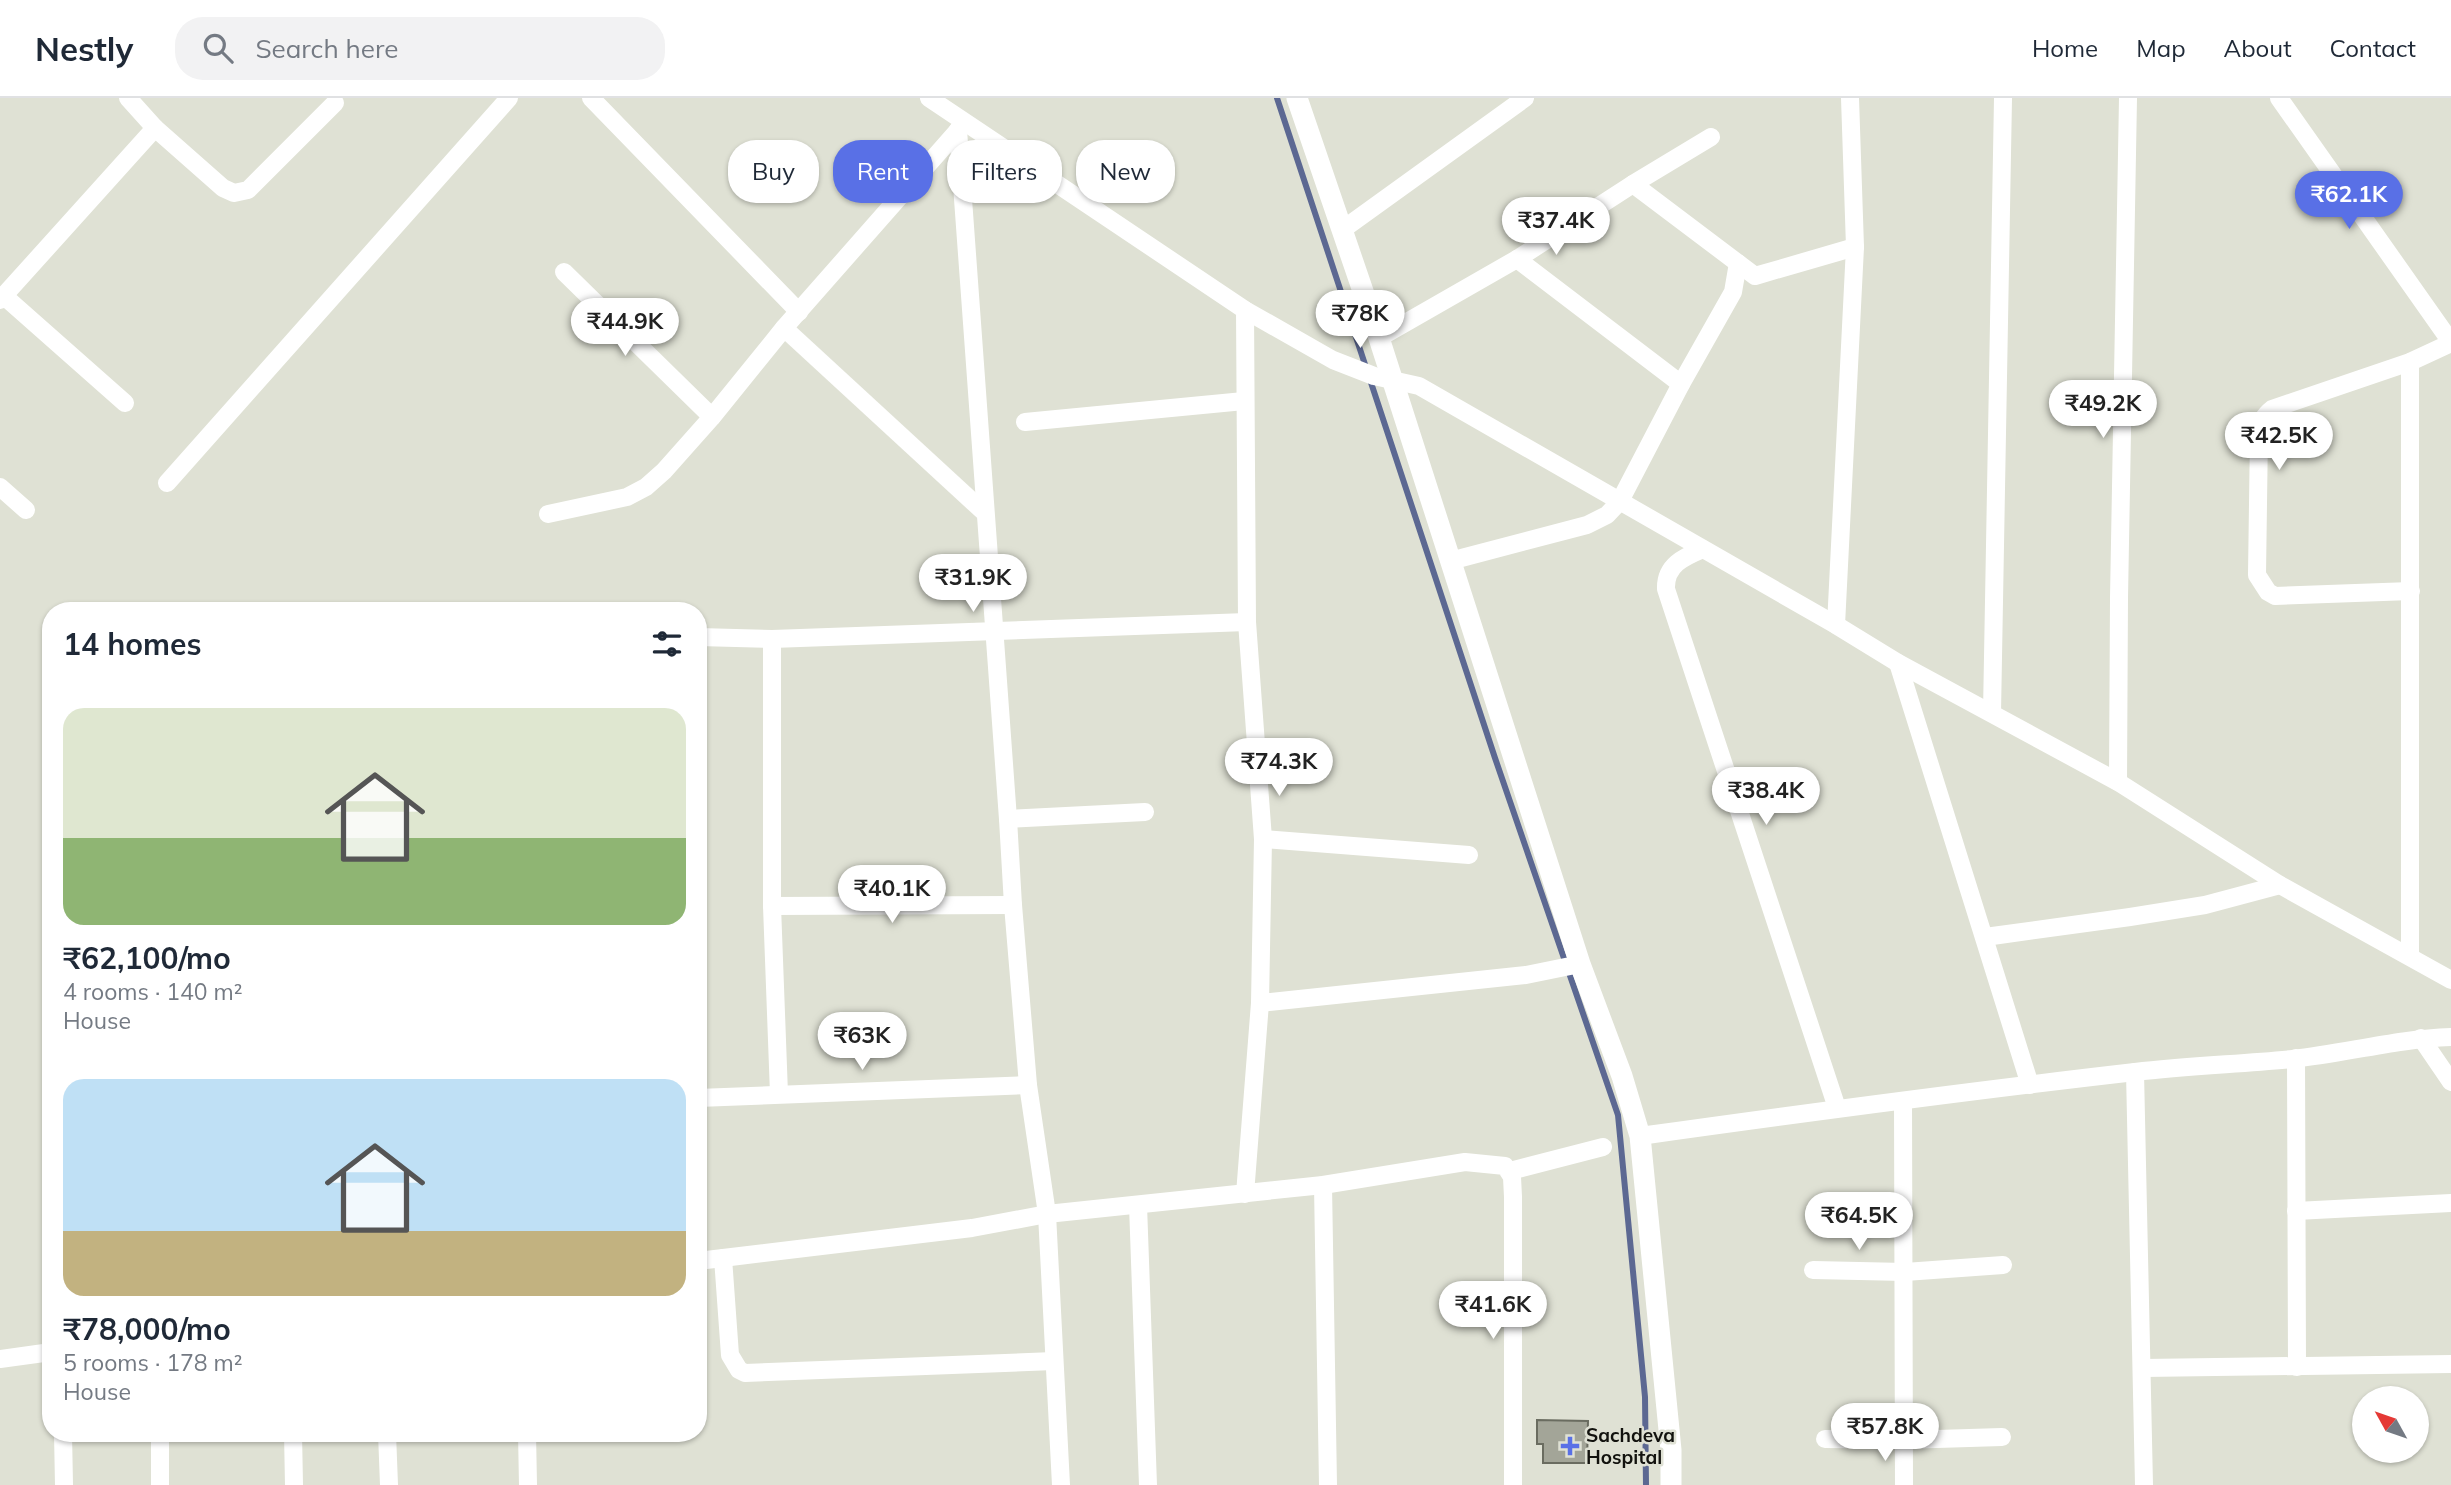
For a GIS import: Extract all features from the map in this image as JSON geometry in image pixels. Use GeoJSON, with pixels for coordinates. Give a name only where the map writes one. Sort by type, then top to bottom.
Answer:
{"type":"FeatureCollection","features":[{"type":"Feature","properties":{"kind":"street"},"geometry":{"type":"LineString","coordinates":[[128,98],[155,128],[223,188],[234,193],[248,190],[335,103]]}},
{"type":"Feature","properties":{"kind":"street"},"geometry":{"type":"LineString","coordinates":[[167,483],[509,98]]}},
{"type":"Feature","properties":{"kind":"street"},"geometry":{"type":"LineString","coordinates":[[591,98],[799,312]]}},
{"type":"Feature","properties":{"kind":"street"},"geometry":{"type":"LineString","coordinates":[[929,98],[961,127],[1245,310],[1333,360],[1419,386],[1898,663],[2119,782],[2280,885],[2451,980]]}},
{"type":"Feature","properties":{"kind":"street"},"geometry":{"type":"LineString","coordinates":[[1297,98],[1379,338],[1382,377],[1450,561],[1575,965],[1622,1076],[1640,1136],[1671,1450],[1671,1485]]}},
{"type":"Feature","properties":{"kind":"street"},"geometry":{"type":"LineString","coordinates":[[1342,230],[1525,98]]}},
{"type":"Feature","properties":{"kind":"street"},"geometry":{"type":"LineString","coordinates":[[1836,625],[1855,247],[1850,98]]}},
{"type":"Feature","properties":{"kind":"street"},"geometry":{"type":"LineString","coordinates":[[1992,713],[2003,98]]}},
{"type":"Feature","properties":{"kind":"street"},"geometry":{"type":"LineString","coordinates":[[2119,782],[2119,584],[2128,98]]}},
{"type":"Feature","properties":{"kind":"street"},"geometry":{"type":"LineString","coordinates":[[2279,98],[2451,343],[2410,362],[2272,409],[2265,414],[2259,433],[2257,575],[2268,592],[2275,596],[2411,591]]}},
{"type":"Feature","properties":{"kind":"street"},"geometry":{"type":"LineString","coordinates":[[548,514],[627,497],[646,487],[664,471],[784,328],[961,127]]}},
{"type":"Feature","properties":{"kind":"street"},"geometry":{"type":"LineString","coordinates":[[961,127],[1013,905],[1028,1086],[1047,1214],[1061,1485]]}},
{"type":"Feature","properties":{"kind":"street"},"geometry":{"type":"LineString","coordinates":[[125,403],[2,298],[155,128]]}},
{"type":"Feature","properties":{"kind":"street"},"geometry":{"type":"LineString","coordinates":[[1379,338],[1517,259],[1711,137]]}},
{"type":"Feature","properties":{"kind":"street"},"geometry":{"type":"LineString","coordinates":[[1633,184],[1755,276],[1855,247]]}},
{"type":"Feature","properties":{"kind":"street"},"geometry":{"type":"LineString","coordinates":[[1517,259],[1681,384]]}},
{"type":"Feature","properties":{"kind":"street"},"geometry":{"type":"LineString","coordinates":[[1450,561],[1587,524],[1607,515],[1620,501],[1733,292],[1738,263]]}},
{"type":"Feature","properties":{"kind":"street"},"geometry":{"type":"LineString","coordinates":[[564,272],[712,416]]}},
{"type":"Feature","properties":{"kind":"street"},"geometry":{"type":"LineString","coordinates":[[1245,310],[1247,622],[1263,839],[1260,1003],[1245,1194]]}},
{"type":"Feature","properties":{"kind":"street"},"geometry":{"type":"LineString","coordinates":[[784,328],[985,513]]}},
{"type":"Feature","properties":{"kind":"street"},"geometry":{"type":"LineString","coordinates":[[2410,362],[2410,955]]}},
{"type":"Feature","properties":{"kind":"street"},"geometry":{"type":"LineString","coordinates":[[1025,422],[1244,401]]}},
{"type":"Feature","properties":{"kind":"street"},"geometry":{"type":"LineString","coordinates":[[0,487],[26,510]]}},
{"type":"Feature","properties":{"kind":"street"},"geometry":{"type":"LineString","coordinates":[[1703,548],[1673,565],[1665,580],[1666,589],[1837,1108]]}},
{"type":"Feature","properties":{"kind":"street"},"geometry":{"type":"LineString","coordinates":[[707,637],[772,639],[1247,622]]}},
{"type":"Feature","properties":{"kind":"street"},"geometry":{"type":"LineString","coordinates":[[772,639],[772,906],[779,1094]]}},
{"type":"Feature","properties":{"kind":"street"},"geometry":{"type":"LineString","coordinates":[[1898,663],[2030,1085]]}},
{"type":"Feature","properties":{"kind":"street"},"geometry":{"type":"LineString","coordinates":[[1008,818],[1145,812]]}},
{"type":"Feature","properties":{"kind":"street"},"geometry":{"type":"LineString","coordinates":[[1263,839],[1469,855]]}},
{"type":"Feature","properties":{"kind":"street"},"geometry":{"type":"LineString","coordinates":[[1985,937],[2205,905],[2280,885]]}},
{"type":"Feature","properties":{"kind":"street"},"geometry":{"type":"LineString","coordinates":[[772,906],[1013,905]]}},
{"type":"Feature","properties":{"kind":"street"},"geometry":{"type":"LineString","coordinates":[[1260,1003],[1527,975],[1575,965]]}},
{"type":"Feature","properties":{"kind":"street"},"geometry":{"type":"LineString","coordinates":[[1640,1136],[1837,1108],[2135,1072],[2296,1058],[2421,1038],[2451,1037]]}},
{"type":"Feature","properties":{"kind":"street"},"geometry":{"type":"LineString","coordinates":[[2421,1038],[2451,1082]]}},
{"type":"Feature","properties":{"kind":"street"},"geometry":{"type":"LineString","coordinates":[[2296,1058],[2297,1367]]}},
{"type":"Feature","properties":{"kind":"street"},"geometry":{"type":"LineString","coordinates":[[2135,1072],[2144,1485]]}},
{"type":"Feature","properties":{"kind":"street"},"geometry":{"type":"LineString","coordinates":[[707,1098],[1028,1086]]}},
{"type":"Feature","properties":{"kind":"street"},"geometry":{"type":"LineString","coordinates":[[1903,1102],[1904,1485]]}},
{"type":"Feature","properties":{"kind":"street"},"geometry":{"type":"LineString","coordinates":[[1510,1171],[1603,1147]]}},
{"type":"Feature","properties":{"kind":"street"},"geometry":{"type":"LineString","coordinates":[[707,1260],[972,1228],[1047,1214],[1323,1185],[1465,1162],[1496,1164],[1510,1171],[1513,1197],[1513,1485]]}},
{"type":"Feature","properties":{"kind":"street"},"geometry":{"type":"LineString","coordinates":[[1323,1185],[1328,1485]]}},
{"type":"Feature","properties":{"kind":"street"},"geometry":{"type":"LineString","coordinates":[[2295,1211],[2451,1203]]}},
{"type":"Feature","properties":{"kind":"street"},"geometry":{"type":"LineString","coordinates":[[1138,1205],[1148,1485]]}},
{"type":"Feature","properties":{"kind":"street"},"geometry":{"type":"LineString","coordinates":[[723,1258],[730,1355],[739,1370],[745,1373],[1054,1361]]}},
{"type":"Feature","properties":{"kind":"street"},"geometry":{"type":"LineString","coordinates":[[1813,1270],[1905,1272],[2003,1265]]}},
{"type":"Feature","properties":{"kind":"street"},"geometry":{"type":"LineString","coordinates":[[0,1359],[42,1353]]}},
{"type":"Feature","properties":{"kind":"street"},"geometry":{"type":"LineString","coordinates":[[2143,1368],[2451,1364]]}},
{"type":"Feature","properties":{"kind":"street"},"geometry":{"type":"LineString","coordinates":[[1825,1439],[2002,1437]]}},
{"type":"Feature","properties":{"kind":"street"},"geometry":{"type":"LineString","coordinates":[[63,1442],[64,1485]]}},
{"type":"Feature","properties":{"kind":"street"},"geometry":{"type":"LineString","coordinates":[[160,1442],[160,1485]]}},
{"type":"Feature","properties":{"kind":"street"},"geometry":{"type":"LineString","coordinates":[[293,1442],[294,1485]]}},
{"type":"Feature","properties":{"kind":"street"},"geometry":{"type":"LineString","coordinates":[[387,1442],[389,1485]]}},
{"type":"Feature","properties":{"kind":"street"},"geometry":{"type":"LineString","coordinates":[[527,1442],[528,1485]]}},
{"type":"Feature","properties":{"kind":"building"},"geometry":{"type":"Polygon","coordinates":[[[1537,1420],[1588,1421],[1587,1463],[1543,1463],[1543,1444],[1537,1444],[1537,1420]]]}},
{"type":"Feature","properties":{"kind":"waterway"},"geometry":{"type":"LineString","coordinates":[[1277,98],[1495,758],[1618,1115],[1645,1397],[1646,1485]]}},
{"type":"Feature","properties":{"kind":"place","name":"Sachdeva Hospital"},"geometry":{"type":"Point","coordinates":[1570,1446]}}]}
